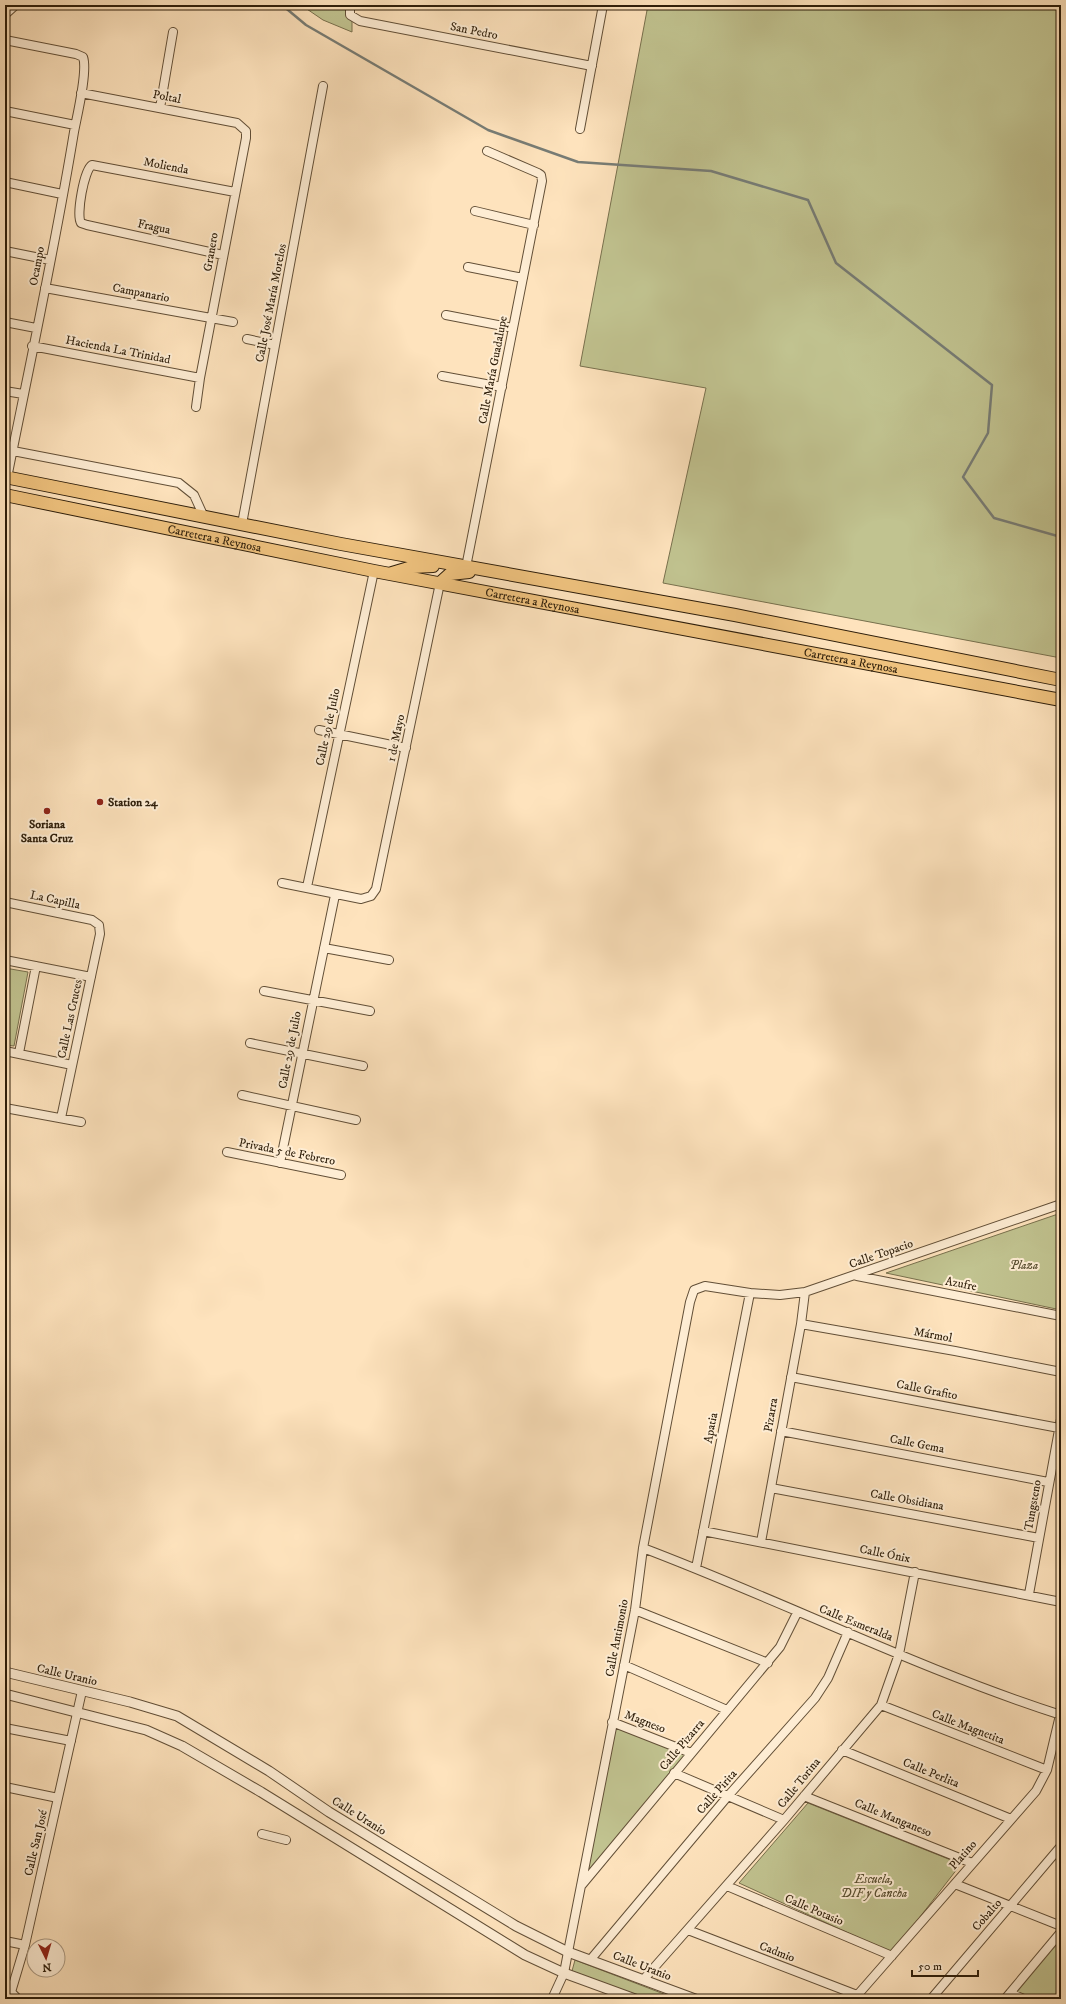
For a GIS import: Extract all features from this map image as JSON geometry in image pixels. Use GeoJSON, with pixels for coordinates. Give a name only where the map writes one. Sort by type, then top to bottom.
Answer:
{"type":"FeatureCollection","features":[{"type":"Feature","properties":{"kind":"main road","name":"Carretera a Reynosa"},"geometry":{"type":"LineString","coordinates":[[6,478],[341,544],[735,615],[1061,680]]}},
{"type":"Feature","properties":{"kind":"main road","name":"Carretera a Reynosa"},"geometry":{"type":"LineString","coordinates":[[5,495],[352,567],[1061,700]]}},
{"type":"Feature","properties":{"kind":"main road"},"geometry":{"type":"LineString","coordinates":[[71,509],[80,501],[88,499],[123,500]]}},
{"type":"Feature","properties":{"kind":"main road"},"geometry":{"type":"LineString","coordinates":[[341,544],[361,553],[360,559],[352,567]]}},
{"type":"Feature","properties":{"kind":"main road"},"geometry":{"type":"LineString","coordinates":[[391,574],[412,567],[449,564]]}},
{"type":"Feature","properties":{"kind":"main road"},"geometry":{"type":"LineString","coordinates":[[440,584],[446,576],[456,572],[510,575]]}},
{"type":"Feature","properties":{"kind":"main road"},"geometry":{"type":"LineString","coordinates":[[933,676],[937,656]]}},
{"type":"Feature","properties":{"kind":"street"},"geometry":{"type":"LineString","coordinates":[[5,14],[15,5]]}},
{"type":"Feature","properties":{"kind":"street","name":"San Pedro"},"geometry":{"type":"LineString","coordinates":[[350,5],[349,12],[352,18],[360,21],[592,66]]}},
{"type":"Feature","properties":{"kind":"street"},"geometry":{"type":"LineString","coordinates":[[580,128],[602,5]]}},
{"type":"Feature","properties":{"kind":"street"},"geometry":{"type":"LineString","coordinates":[[160,108],[173,32]]}},
{"type":"Feature","properties":{"kind":"street","name":"Ocampo"},"geometry":{"type":"LineString","coordinates":[[5,40],[83,57],[84,62],[81,93],[45,288],[32,346],[13,451],[6,478]]}},
{"type":"Feature","properties":{"kind":"street","name":"Calle José María Morelos"},"geometry":{"type":"LineString","coordinates":[[242,524],[323,86]]}},
{"type":"Feature","properties":{"kind":"street","name":"Poltal"},"geometry":{"type":"LineString","coordinates":[[81,93],[237,123],[246,131]]}},
{"type":"Feature","properties":{"kind":"street"},"geometry":{"type":"LineString","coordinates":[[5,111],[75,125]]}},
{"type":"Feature","properties":{"kind":"street","name":"Granero"},"geometry":{"type":"LineString","coordinates":[[196,407],[200,378],[246,138],[246,131]]}},
{"type":"Feature","properties":{"kind":"street","name":"Calle María Guadalupe"},"geometry":{"type":"LineString","coordinates":[[466,567],[542,178],[538,173],[487,151]]}},
{"type":"Feature","properties":{"kind":"street","name":"Molienda"},"geometry":{"type":"LineString","coordinates":[[81,223],[78,215],[86,171],[92,165],[235,192]]}},
{"type":"Feature","properties":{"kind":"street"},"geometry":{"type":"LineString","coordinates":[[5,182],[62,194]]}},
{"type":"Feature","properties":{"kind":"street"},"geometry":{"type":"LineString","coordinates":[[475,211],[534,225]]}},
{"type":"Feature","properties":{"kind":"street","name":"Fragua"},"geometry":{"type":"LineString","coordinates":[[81,223],[223,255]]}},
{"type":"Feature","properties":{"kind":"street"},"geometry":{"type":"LineString","coordinates":[[5,251],[50,260]]}},
{"type":"Feature","properties":{"kind":"street"},"geometry":{"type":"LineString","coordinates":[[468,267],[523,278]]}},
{"type":"Feature","properties":{"kind":"street","name":"Campanario"},"geometry":{"type":"LineString","coordinates":[[45,288],[234,322]]}},
{"type":"Feature","properties":{"kind":"street"},"geometry":{"type":"LineString","coordinates":[[446,315],[513,328]]}},
{"type":"Feature","properties":{"kind":"street"},"geometry":{"type":"LineString","coordinates":[[5,322],[36,328]]}},
{"type":"Feature","properties":{"kind":"street"},"geometry":{"type":"LineString","coordinates":[[246,339],[275,345]]}},
{"type":"Feature","properties":{"kind":"street","name":"Hacienda La Trinidad"},"geometry":{"type":"LineString","coordinates":[[32,346],[200,378]]}},
{"type":"Feature","properties":{"kind":"street"},"geometry":{"type":"LineString","coordinates":[[442,376],[502,387]]}},
{"type":"Feature","properties":{"kind":"street"},"geometry":{"type":"LineString","coordinates":[[5,391],[23,394]]}},
{"type":"Feature","properties":{"kind":"street"},"geometry":{"type":"LineString","coordinates":[[13,451],[179,482],[194,495],[204,517]]}},
{"type":"Feature","properties":{"kind":"street","name":"Calle 29 de Julio"},"geometry":{"type":"LineString","coordinates":[[307,887],[374,571]]}},
{"type":"Feature","properties":{"kind":"street","name":"1 de Mayo"},"geometry":{"type":"LineString","coordinates":[[335,894],[361,899],[370,896],[376,889],[440,584]]}},
{"type":"Feature","properties":{"kind":"street"},"geometry":{"type":"LineString","coordinates":[[319,730],[406,748]]}},
{"type":"Feature","properties":{"kind":"street"},"geometry":{"type":"LineString","coordinates":[[282,883],[335,894]]}},
{"type":"Feature","properties":{"kind":"street","name":"Calle 29 de Julio"},"geometry":{"type":"LineString","coordinates":[[280,1163],[312,1000],[335,894]]}},
{"type":"Feature","properties":{"kind":"street","name":"La Capilla"},"geometry":{"type":"LineString","coordinates":[[5,902],[92,920],[99,925]]}},
{"type":"Feature","properties":{"kind":"street","name":"Calle Las Cruces"},"geometry":{"type":"LineString","coordinates":[[61,1118],[100,934],[99,925]]}},
{"type":"Feature","properties":{"kind":"street"},"geometry":{"type":"LineString","coordinates":[[324,948],[389,960]]}},
{"type":"Feature","properties":{"kind":"street"},"geometry":{"type":"LineString","coordinates":[[5,960],[91,977]]}},
{"type":"Feature","properties":{"kind":"street"},"geometry":{"type":"LineString","coordinates":[[19,1053],[36,966]]}},
{"type":"Feature","properties":{"kind":"street"},"geometry":{"type":"LineString","coordinates":[[264,991],[370,1011]]}},
{"type":"Feature","properties":{"kind":"street"},"geometry":{"type":"LineString","coordinates":[[250,1043],[363,1066]]}},
{"type":"Feature","properties":{"kind":"street"},"geometry":{"type":"LineString","coordinates":[[5,1051],[72,1065]]}},
{"type":"Feature","properties":{"kind":"street"},"geometry":{"type":"LineString","coordinates":[[242,1095],[291,1107],[356,1120]]}},
{"type":"Feature","properties":{"kind":"street"},"geometry":{"type":"LineString","coordinates":[[5,1108],[81,1122]]}},
{"type":"Feature","properties":{"kind":"street","name":"Privada 5 de Febrero"},"geometry":{"type":"LineString","coordinates":[[227,1152],[341,1175]]}},
{"type":"Feature","properties":{"kind":"street","name":"Calle Topacio"},"geometry":{"type":"LineString","coordinates":[[705,1286],[750,1293],[780,1295],[805,1292],[856,1276],[1061,1204]]}},
{"type":"Feature","properties":{"kind":"street","name":"Azufre"},"geometry":{"type":"LineString","coordinates":[[856,1276],[1061,1316]]}},
{"type":"Feature","properties":{"kind":"street","name":"Calle Antimonio"},"geometry":{"type":"LineString","coordinates":[[552,1999],[564,1972],[568,1952],[579,1888],[635,1610],[643,1548],[690,1302],[694,1290],[705,1286]]}},
{"type":"Feature","properties":{"kind":"street","name":"Pizarra"},"geometry":{"type":"LineString","coordinates":[[761,1542],[780,1431],[801,1324],[805,1292]]}},
{"type":"Feature","properties":{"kind":"street","name":"Apatia"},"geometry":{"type":"LineString","coordinates":[[696,1568],[750,1293]]}},
{"type":"Feature","properties":{"kind":"street","name":"Mármol"},"geometry":{"type":"LineString","coordinates":[[801,1324],[1061,1372]]}},
{"type":"Feature","properties":{"kind":"street","name":"Calle Grafito"},"geometry":{"type":"LineString","coordinates":[[791,1377],[1060,1424]]}},
{"type":"Feature","properties":{"kind":"street","name":"Tungsteno"},"geometry":{"type":"LineString","coordinates":[[1029,1594],[1048,1482],[1060,1424]]}},
{"type":"Feature","properties":{"kind":"street","name":"Calle Gema"},"geometry":{"type":"LineString","coordinates":[[780,1431],[1048,1482]]}},
{"type":"Feature","properties":{"kind":"street","name":"Calle Obsidiana"},"geometry":{"type":"LineString","coordinates":[[771,1488],[1039,1538]]}},
{"type":"Feature","properties":{"kind":"street","name":"Calle Ónix"},"geometry":{"type":"LineString","coordinates":[[703,1531],[1029,1594],[1061,1602]]}},
{"type":"Feature","properties":{"kind":"street","name":"Calle Esmeralda"},"geometry":{"type":"LineString","coordinates":[[643,1548],[696,1568],[797,1613],[848,1632],[952,1676],[1061,1714]]}},
{"type":"Feature","properties":{"kind":"street","name":"Calle Torina"},"geometry":{"type":"LineString","coordinates":[[644,1979],[728,1886],[881,1705],[899,1654],[915,1572]]}},
{"type":"Feature","properties":{"kind":"street"},"geometry":{"type":"LineString","coordinates":[[635,1610],[768,1662]]}},
{"type":"Feature","properties":{"kind":"street","name":"Calle Pizarra"},"geometry":{"type":"LineString","coordinates":[[579,1888],[780,1647],[797,1613]]}},
{"type":"Feature","properties":{"kind":"street","name":"Calle Pirita"},"geometry":{"type":"LineString","coordinates":[[591,1959],[728,1796],[814,1698],[828,1678],[848,1632]]}},
{"type":"Feature","properties":{"kind":"street"},"geometry":{"type":"LineString","coordinates":[[624,1665],[727,1710]]}},
{"type":"Feature","properties":{"kind":"street","name":"Calle Uranio"},"geometry":{"type":"LineString","coordinates":[[5,1672],[155,1709],[177,1716],[269,1771],[329,1812],[516,1926],[568,1952],[591,1959],[695,1999]]}},
{"type":"Feature","properties":{"kind":"street","name":"Calle San José"},"geometry":{"type":"LineString","coordinates":[[8,1995],[25,1945],[82,1691]]}},
{"type":"Feature","properties":{"kind":"street"},"geometry":{"type":"LineString","coordinates":[[5,1694],[146,1730],[182,1746],[261,1792],[525,1955],[564,1972],[635,1999]]}},
{"type":"Feature","properties":{"kind":"street","name":"Calle Magnetita"},"geometry":{"type":"LineString","coordinates":[[881,1705],[1047,1770]]}},
{"type":"Feature","properties":{"kind":"street","name":"Platino"},"geometry":{"type":"LineString","coordinates":[[855,1997],[1036,1791],[1047,1770],[1061,1714]]}},
{"type":"Feature","properties":{"kind":"street","name":"Magneso"},"geometry":{"type":"LineString","coordinates":[[612,1722],[691,1753]]}},
{"type":"Feature","properties":{"kind":"street"},"geometry":{"type":"LineString","coordinates":[[5,1728],[71,1741]]}},
{"type":"Feature","properties":{"kind":"street","name":"Calle Perlita"},"geometry":{"type":"LineString","coordinates":[[842,1750],[1011,1819]]}},
{"type":"Feature","properties":{"kind":"street"},"geometry":{"type":"LineString","coordinates":[[674,1773],[784,1820]]}},
{"type":"Feature","properties":{"kind":"street"},"geometry":{"type":"LineString","coordinates":[[5,1787],[58,1798]]}},
{"type":"Feature","properties":{"kind":"street","name":"Calle Manganeso"},"geometry":{"type":"LineString","coordinates":[[804,1796],[972,1864]]}},
{"type":"Feature","properties":{"kind":"street"},"geometry":{"type":"LineString","coordinates":[[262,1834],[286,1840]]}},
{"type":"Feature","properties":{"kind":"street","name":"Cobalto"},"geometry":{"type":"LineString","coordinates":[[931,1999],[1061,1846]]}},
{"type":"Feature","properties":{"kind":"street"},"geometry":{"type":"LineString","coordinates":[[955,1884],[1061,1926]]}},
{"type":"Feature","properties":{"kind":"street","name":"Calle Potasio"},"geometry":{"type":"LineString","coordinates":[[728,1886],[892,1956]]}},
{"type":"Feature","properties":{"kind":"street","name":"Cadmio"},"geometry":{"type":"LineString","coordinates":[[688,1930],[855,1997]]}},
{"type":"Feature","properties":{"kind":"street"},"geometry":{"type":"LineString","coordinates":[[1024,1999],[1008,1996],[1061,1932]]}},
{"type":"Feature","properties":{"kind":"street"},"geometry":{"type":"LineString","coordinates":[[5,1941],[25,1945]]}},
{"type":"Feature","properties":{"kind":"street"},"geometry":{"type":"LineString","coordinates":[[8,1995],[18,1999]]}},
{"type":"Feature","properties":{"kind":"green space"},"geometry":{"type":"Polygon","coordinates":[[[301,5],[350,5],[352,32],[323,20],[301,5]]]}},
{"type":"Feature","properties":{"kind":"green space"},"geometry":{"type":"Polygon","coordinates":[[[648,5],[1061,5],[1061,658],[663,583],[706,388],[580,366],[648,5]]]}},
{"type":"Feature","properties":{"kind":"green space"},"geometry":{"type":"Polygon","coordinates":[[[5,968],[28,972],[14,1046],[5,1045],[5,968]]]}},
{"type":"Feature","properties":{"kind":"green space","name":"Plaza"},"geometry":{"type":"Polygon","coordinates":[[[1061,1213],[1061,1310],[886,1273],[1061,1213]]]}},
{"type":"Feature","properties":{"kind":"green space"},"geometry":{"type":"Polygon","coordinates":[[[612,1722],[691,1753],[579,1888],[612,1722]]]}},
{"type":"Feature","properties":{"kind":"green space","name":"Escuela, DIF y Cancha"},"geometry":{"type":"Polygon","coordinates":[[[808,1803],[961,1864],[892,1953],[739,1883],[808,1803]]]}},
{"type":"Feature","properties":{"kind":"green space"},"geometry":{"type":"Polygon","coordinates":[[[1061,1932],[1061,1999],[1024,1999],[1010,1993],[1061,1932]]]}},
{"type":"Feature","properties":{"kind":"green space"},"geometry":{"type":"Polygon","coordinates":[[[575,1960],[677,1999],[647,1999],[572,1971],[575,1960]]]}},
{"type":"Feature","properties":{"kind":"waterway"},"geometry":{"type":"LineString","coordinates":[[282,5],[306,25],[488,130],[578,162],[711,171],[808,200],[836,263],[992,385],[988,433],[963,477],[994,518],[1061,537]]}},
{"type":"Feature","properties":{"kind":"place","name":"Station 24"},"geometry":{"type":"Point","coordinates":[100,802]}},
{"type":"Feature","properties":{"kind":"place","name":"Soriana Santa Cruz"},"geometry":{"type":"Point","coordinates":[47,811]}}]}
